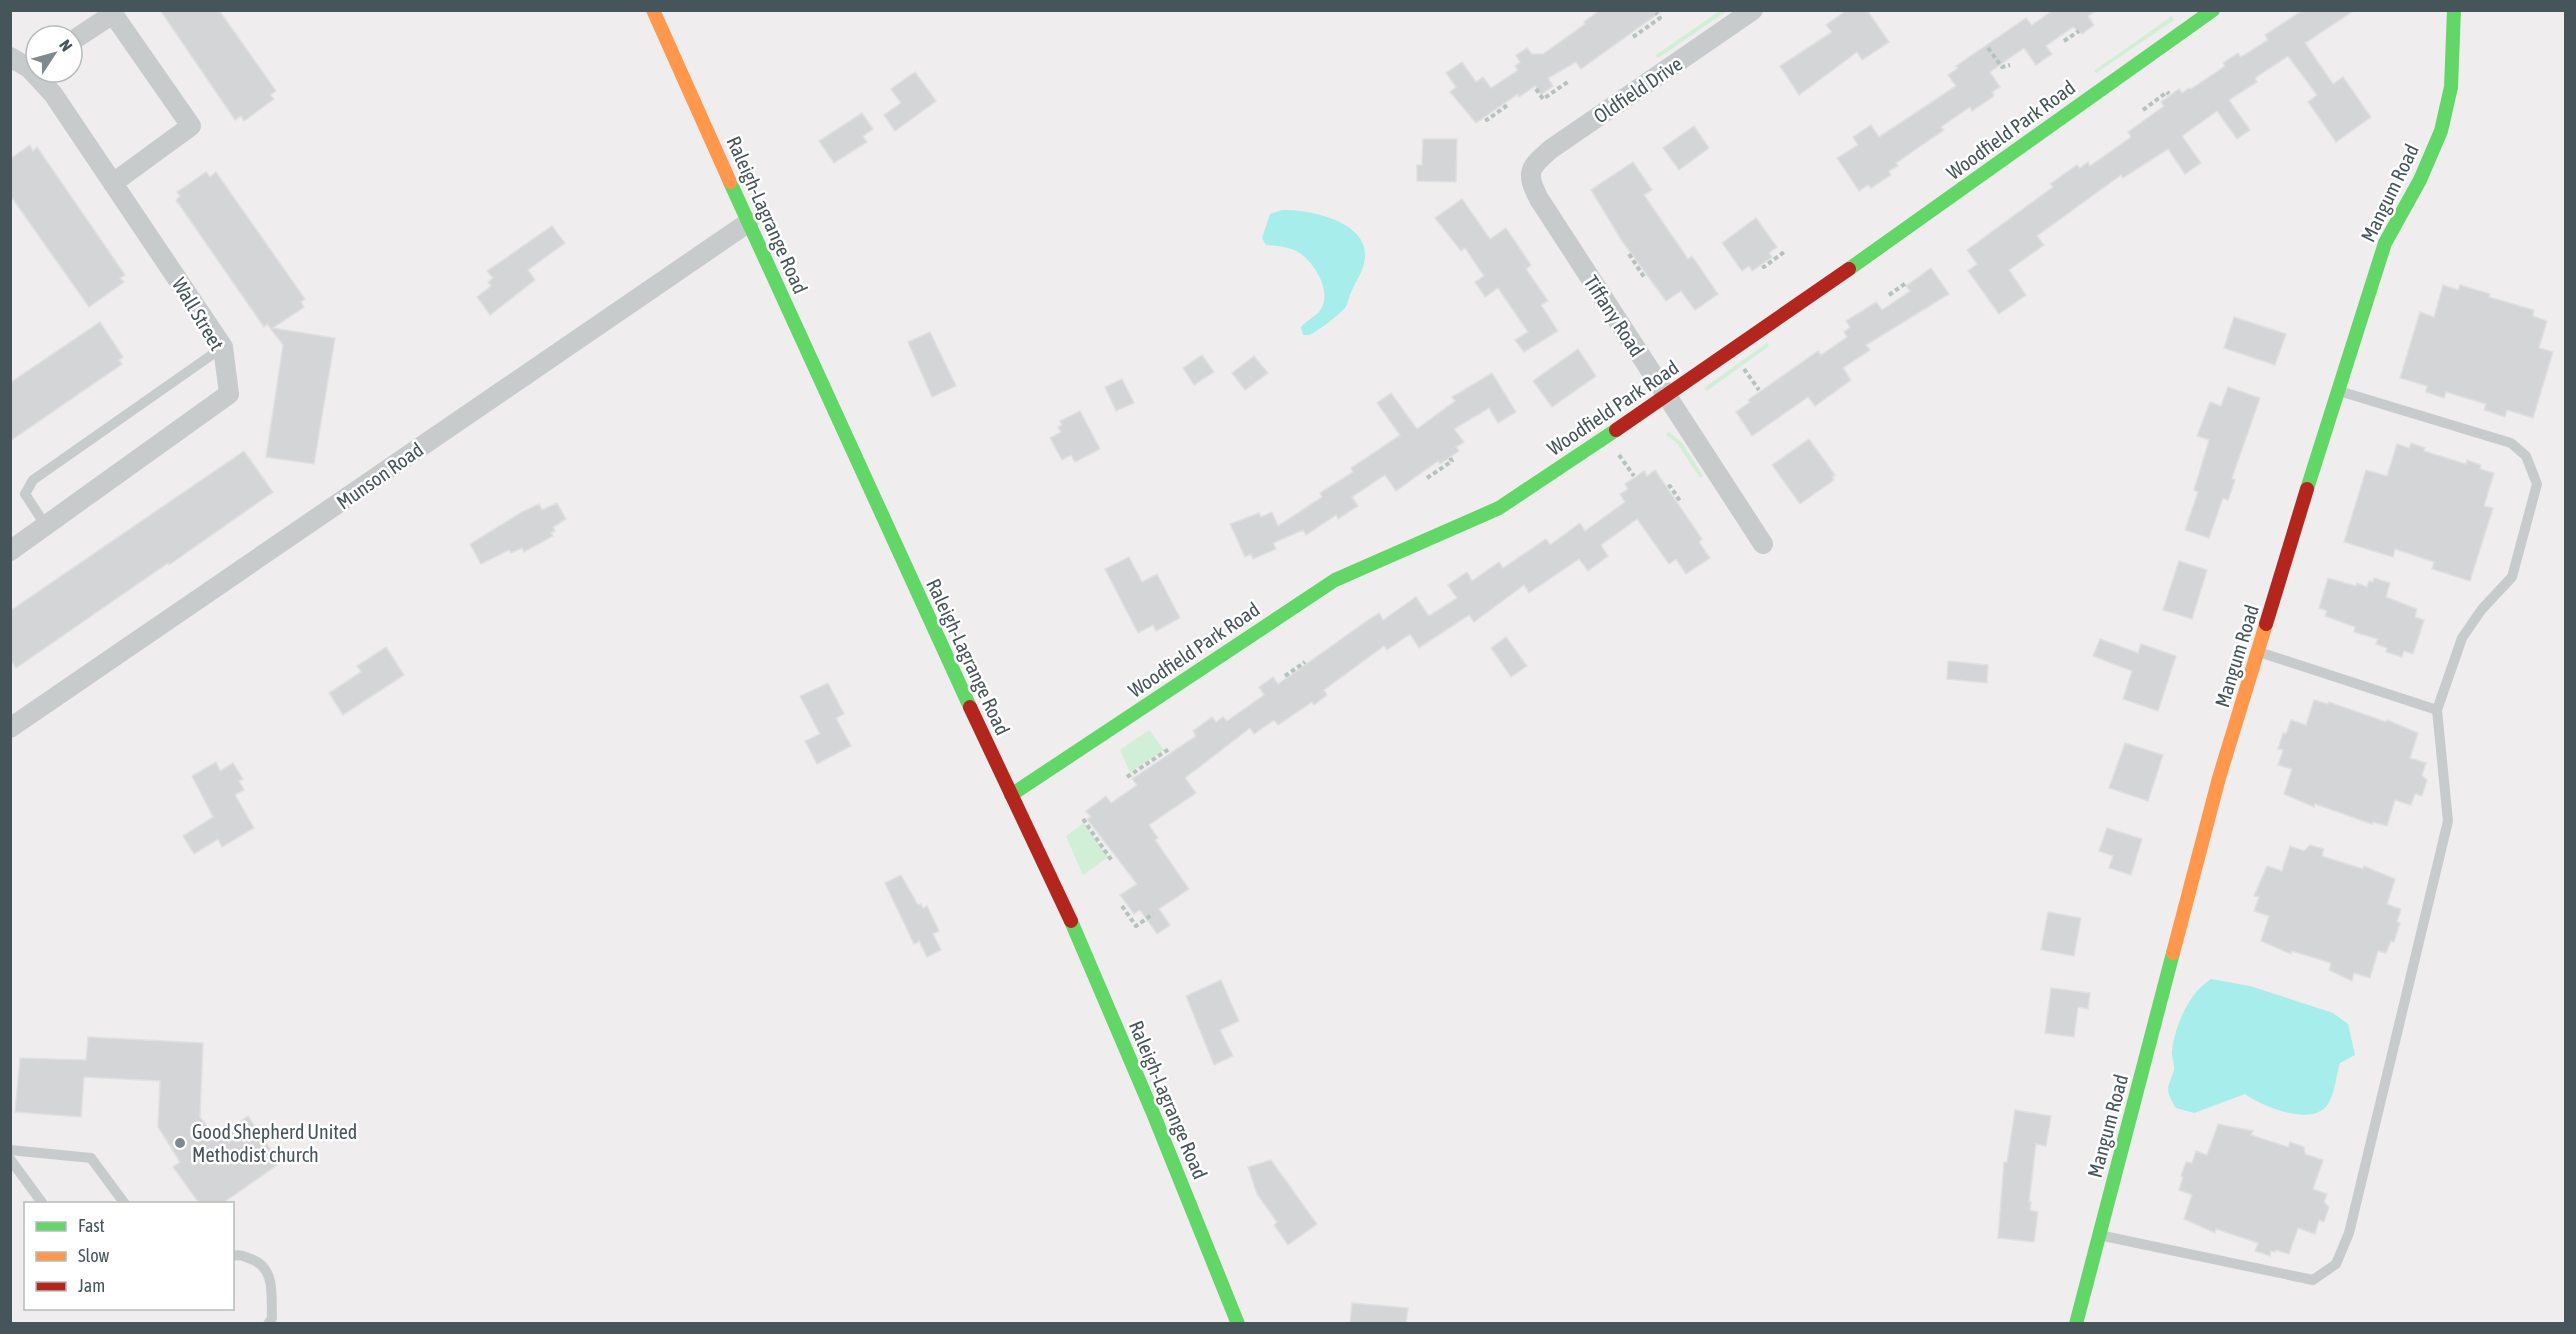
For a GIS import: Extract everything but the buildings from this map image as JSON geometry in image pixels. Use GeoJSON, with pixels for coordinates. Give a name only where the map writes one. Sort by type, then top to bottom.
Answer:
{"type":"FeatureCollection","features":[{"type":"Feature","properties":{"kind":"street","name":"Raleigh-Lagrange Road"},"geometry":{"type":"LineString","coordinates":[[653,10],[903,564],[1076,932],[1238,1323]]}},
{"type":"Feature","properties":{"kind":"street","name":"Oldfield Drive"},"geometry":{"type":"LineString","coordinates":[[1530,175],[1532,167],[1551,149],[1753,10]]}},
{"type":"Feature","properties":{"kind":"street","name":"Woodfield Park Road"},"geometry":{"type":"LineString","coordinates":[[1011,795],[1308,596],[1365,564],[1455,528],[1508,503],[1925,217],[2213,10]]}},
{"type":"Feature","properties":{"kind":"street","name":"Mangum Road"},"geometry":{"type":"LineString","coordinates":[[2076,1323],[2219,778],[2337,390],[2385,243],[2420,180],[2441,131],[2451,87],[2454,10]]}},
{"type":"Feature","properties":{"kind":"street"},"geometry":{"type":"LineString","coordinates":[[84,33],[113,14],[191,126],[113,183]]}},
{"type":"Feature","properties":{"kind":"street","name":"Wall Street"},"geometry":{"type":"LineString","coordinates":[[10,57],[24,63]]}},
{"type":"Feature","properties":{"kind":"street","name":"Wall Street"},"geometry":{"type":"LineString","coordinates":[[10,551],[229,394],[223,347],[45,84]]}},
{"type":"Feature","properties":{"kind":"street","name":"Tiffany Road"},"geometry":{"type":"LineString","coordinates":[[1530,175],[1539,199],[1763,544]]}},
{"type":"Feature","properties":{"kind":"street","name":"Munson Road"},"geometry":{"type":"LineString","coordinates":[[10,728],[749,222]]}},
{"type":"Feature","properties":{"kind":"lane"},"geometry":{"type":"LineString","coordinates":[[46,526],[25,494],[33,480],[223,347]]}},
{"type":"Feature","properties":{"kind":"lane"},"geometry":{"type":"LineString","coordinates":[[2099,1235],[2313,1280],[2336,1264],[2349,1233],[2448,820],[2437,710],[2462,638],[2482,609],[2512,577],[2537,484],[2526,456],[2511,443],[2337,390]]}},
{"type":"Feature","properties":{"kind":"lane"},"geometry":{"type":"LineString","coordinates":[[2259,652],[2437,710]]}},
{"type":"Feature","properties":{"kind":"lane"},"geometry":{"type":"LineString","coordinates":[[10,1150],[91,1158],[124,1202]]}},
{"type":"Feature","properties":{"kind":"lane"},"geometry":{"type":"LineString","coordinates":[[10,1159],[42,1202]]}},
{"type":"Feature","properties":{"kind":"lane"},"geometry":{"type":"LineString","coordinates":[[234,1255],[239,1254],[260,1262],[271,1276],[272,1318],[268,1323]]}},
{"type":"Feature","properties":{"kind":"path"},"geometry":{"type":"LineString","coordinates":[[1633,37],[1660,18],[1656,13]]}},
{"type":"Feature","properties":{"kind":"path"},"geometry":{"type":"LineString","coordinates":[[2064,41],[2079,31]]}},
{"type":"Feature","properties":{"kind":"path"},"geometry":{"type":"LineString","coordinates":[[1988,48],[2002,67],[2010,65]]}},
{"type":"Feature","properties":{"kind":"path"},"geometry":{"type":"LineString","coordinates":[[1536,89],[1543,99],[1569,81]]}},
{"type":"Feature","properties":{"kind":"path"},"geometry":{"type":"LineString","coordinates":[[2143,110],[2167,92],[2169,94]]}},
{"type":"Feature","properties":{"kind":"path"},"geometry":{"type":"LineString","coordinates":[[1486,118],[1487,120],[1509,104]]}},
{"type":"Feature","properties":{"kind":"path"},"geometry":{"type":"LineString","coordinates":[[1763,265],[1764,267],[1784,252]]}},
{"type":"Feature","properties":{"kind":"path"},"geometry":{"type":"LineString","coordinates":[[1629,254],[1644,277]]}},
{"type":"Feature","properties":{"kind":"path"},"geometry":{"type":"LineString","coordinates":[[1890,295],[1906,283]]}},
{"type":"Feature","properties":{"kind":"path"},"geometry":{"type":"LineString","coordinates":[[1743,368],[1759,390]]}},
{"type":"Feature","properties":{"kind":"path"},"geometry":{"type":"LineString","coordinates":[[1618,454],[1634,476]]}},
{"type":"Feature","properties":{"kind":"path"},"geometry":{"type":"LineString","coordinates":[[1427,478],[1452,460],[1450,458]]}},
{"type":"Feature","properties":{"kind":"path"},"geometry":{"type":"LineString","coordinates":[[1668,487],[1670,486],[1680,501]]}},
{"type":"Feature","properties":{"kind":"path"},"geometry":{"type":"LineString","coordinates":[[1285,676],[1305,663]]}},
{"type":"Feature","properties":{"kind":"path"},"geometry":{"type":"LineString","coordinates":[[1127,777],[1169,749]]}},
{"type":"Feature","properties":{"kind":"path"},"geometry":{"type":"LineString","coordinates":[[1083,819],[1112,861]]}},
{"type":"Feature","properties":{"kind":"path"},"geometry":{"type":"LineString","coordinates":[[1122,906],[1136,926],[1153,914]]}},
{"type":"Feature","properties":{"kind":"green space"},"geometry":{"type":"Polygon","coordinates":[[[1721,10],[1727,11],[1658,58],[1656,55],[1721,10]]]}},
{"type":"Feature","properties":{"kind":"green space"},"geometry":{"type":"Polygon","coordinates":[[[2172,16],[2174,20],[2096,73],[2094,71],[2172,16]]]}},
{"type":"Feature","properties":{"kind":"green space"},"geometry":{"type":"Polygon","coordinates":[[[1767,343],[1769,346],[1707,391],[1704,388],[1767,343]]]}},
{"type":"Feature","properties":{"kind":"green space"},"geometry":{"type":"Polygon","coordinates":[[[1668,431],[1683,444],[1703,476],[1700,478],[1677,443],[1666,435],[1668,431]]]}},
{"type":"Feature","properties":{"kind":"green space"},"geometry":{"type":"Polygon","coordinates":[[[1149,730],[1164,750],[1130,772],[1120,750],[1149,730]]]}},
{"type":"Feature","properties":{"kind":"green space"},"geometry":{"type":"Polygon","coordinates":[[[1084,823],[1108,857],[1083,875],[1066,836],[1084,823]]]}},
{"type":"Feature","properties":{"kind":"water"},"geometry":{"type":"Polygon","coordinates":[[[1282,210],[1306,212],[1334,220],[1357,234],[1363,245],[1365,257],[1363,267],[1346,306],[1328,323],[1309,335],[1303,335],[1301,327],[1319,312],[1323,305],[1324,296],[1320,279],[1311,263],[1298,252],[1266,245],[1262,238],[1270,214],[1282,210]]]}},
{"type":"Feature","properties":{"kind":"water"},"geometry":{"type":"Polygon","coordinates":[[[2211,979],[2250,986],[2333,1013],[2348,1024],[2355,1055],[2340,1063],[2334,1090],[2328,1104],[2321,1111],[2299,1115],[2274,1109],[2245,1094],[2194,1113],[2176,1108],[2168,1089],[2174,1070],[2172,1053],[2176,1031],[2190,1001],[2211,979]]]}},
{"type":"Feature","properties":{"kind":"traffic: fast"},"geometry":{"type":"LineString","coordinates":[[1849,269],[2213,10]]}},
{"type":"Feature","properties":{"kind":"traffic: fast"},"geometry":{"type":"LineString","coordinates":[[2307,489],[2385,243],[2420,180],[2441,131],[2451,87],[2454,10]]}},
{"type":"Feature","properties":{"kind":"traffic: fast"},"geometry":{"type":"LineString","coordinates":[[730,182],[970,707]]}},
{"type":"Feature","properties":{"kind":"traffic: fast"},"geometry":{"type":"LineString","coordinates":[[1011,795],[1335,580],[1499,508],[1616,430]]}},
{"type":"Feature","properties":{"kind":"traffic: fast"},"geometry":{"type":"LineString","coordinates":[[1071,921],[1153,1113],[1238,1324]]}},
{"type":"Feature","properties":{"kind":"traffic: fast"},"geometry":{"type":"LineString","coordinates":[[2076,1324],[2173,953]]}},
{"type":"Feature","properties":{"kind":"traffic: slow"},"geometry":{"type":"LineString","coordinates":[[653,10],[730,182]]}},
{"type":"Feature","properties":{"kind":"traffic: slow"},"geometry":{"type":"LineString","coordinates":[[2173,953],[2219,778],[2266,624]]}},
{"type":"Feature","properties":{"kind":"traffic: jam"},"geometry":{"type":"LineString","coordinates":[[1616,430],[1849,269]]}},
{"type":"Feature","properties":{"kind":"traffic: jam"},"geometry":{"type":"LineString","coordinates":[[2266,624],[2307,489]]}},
{"type":"Feature","properties":{"kind":"traffic: jam"},"geometry":{"type":"LineString","coordinates":[[970,707],[1071,921]]}},
{"type":"Feature","properties":{"kind":"place","name":"Good Shepherd United Methodist church"},"geometry":{"type":"Point","coordinates":[180,1143]}}]}
